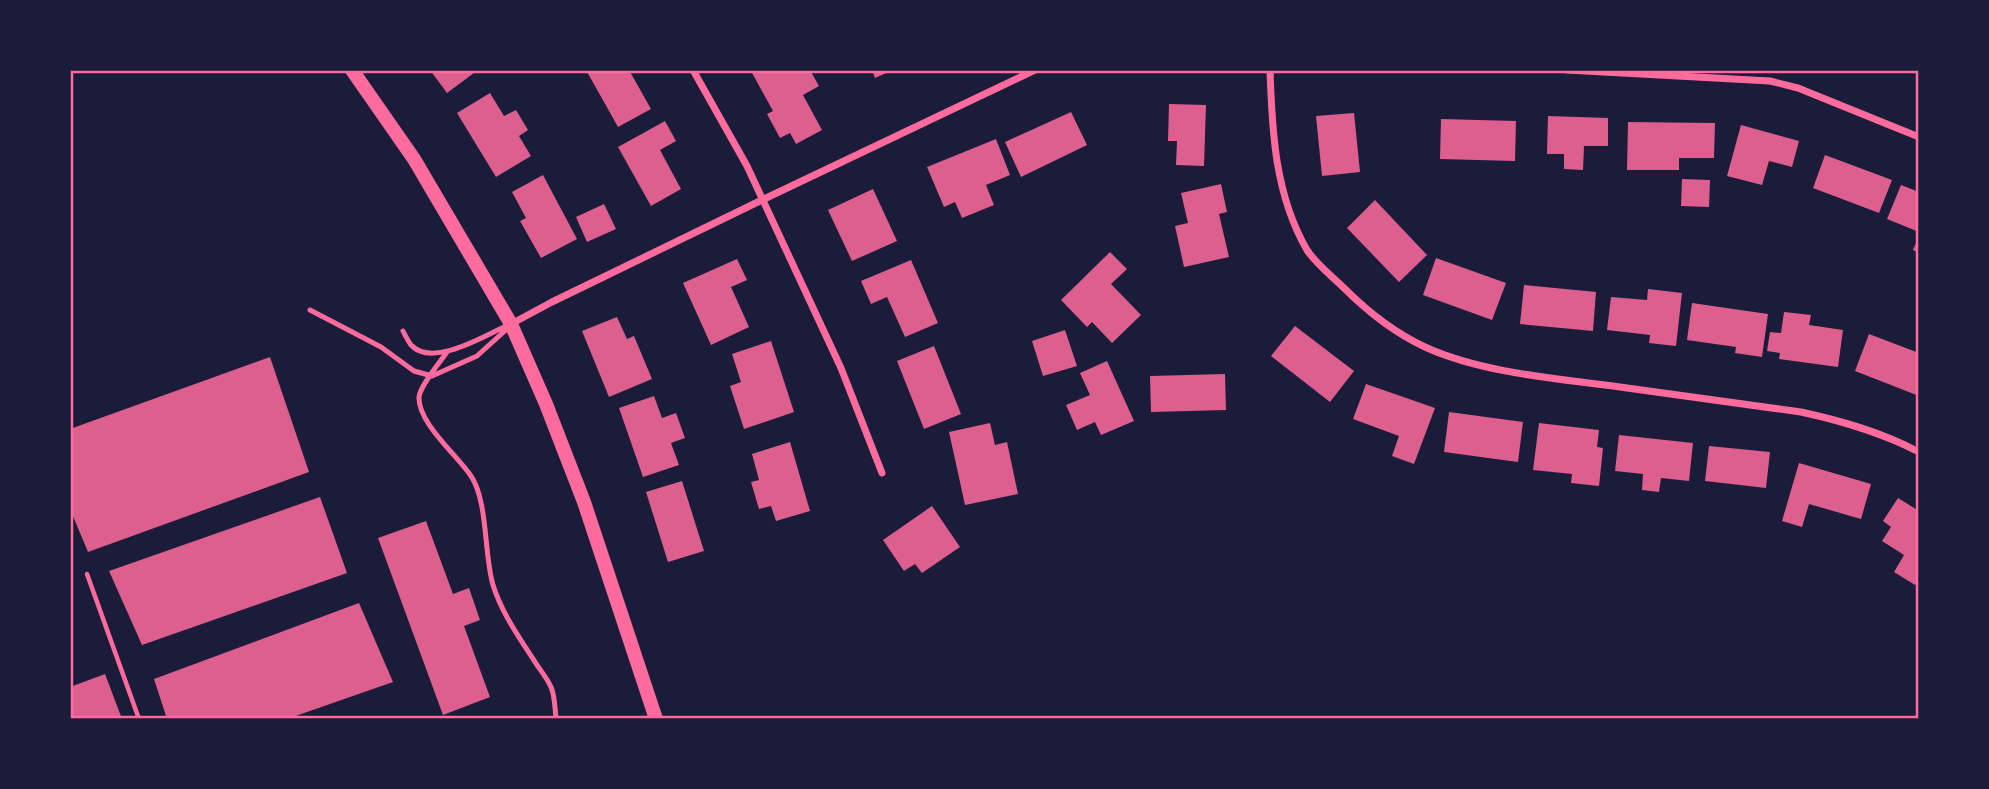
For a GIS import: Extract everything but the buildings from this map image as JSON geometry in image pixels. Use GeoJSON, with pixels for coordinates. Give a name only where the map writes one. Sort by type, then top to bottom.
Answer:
{"type":"FeatureCollection","features":[{"type":"Feature","properties":{"kind":"main road"},"geometry":{"type":"LineString","coordinates":[[352,70],[414,159],[511,324],[584,502],[656,719]]}},
{"type":"Feature","properties":{"kind":"street"},"geometry":{"type":"LineString","coordinates":[[693,70],[747,166],[841,368],[882,473]]}},
{"type":"Feature","properties":{"kind":"street"},"geometry":{"type":"LineString","coordinates":[[511,324],[1035,70]]}},
{"type":"Feature","properties":{"kind":"street"},"geometry":{"type":"LineString","coordinates":[[1270,70],[1272,127],[1280,182],[1308,251],[1361,305],[1391,327],[1425,346],[1487,366],[1547,377],[1801,412],[1839,420],[1892,437],[1919,452]]}},
{"type":"Feature","properties":{"kind":"street"},"geometry":{"type":"LineString","coordinates":[[1567,70],[1770,80],[1798,88],[1919,137]]}},
{"type":"Feature","properties":{"kind":"lane"},"geometry":{"type":"LineString","coordinates":[[310,310],[381,347],[414,371],[432,376],[477,356],[511,324]]}},
{"type":"Feature","properties":{"kind":"lane"},"geometry":{"type":"LineString","coordinates":[[403,331],[412,346],[431,354],[447,352],[511,324]]}},
{"type":"Feature","properties":{"kind":"lane"},"geometry":{"type":"LineString","coordinates":[[447,352],[422,388],[419,397],[422,412],[436,435],[474,479],[483,513],[486,551],[493,586],[506,615],[552,689],[556,719]]}},
{"type":"Feature","properties":{"kind":"path"},"geometry":{"type":"LineString","coordinates":[[87,574],[139,719]]}}]}
